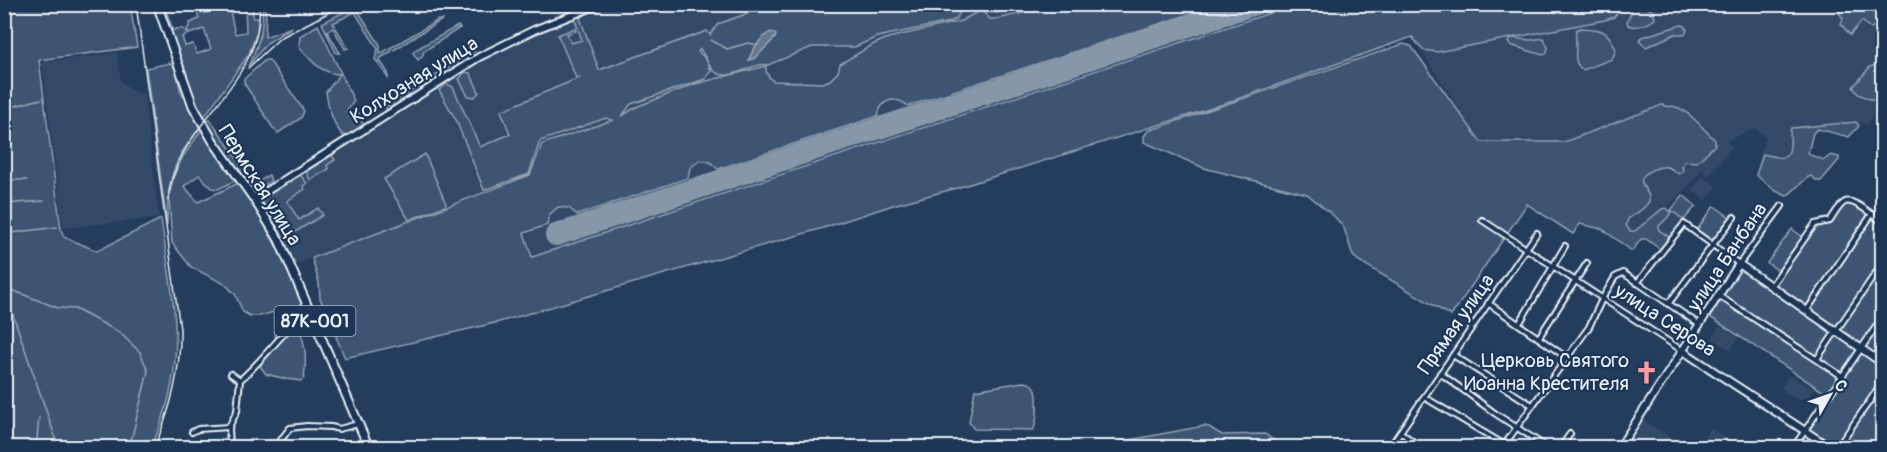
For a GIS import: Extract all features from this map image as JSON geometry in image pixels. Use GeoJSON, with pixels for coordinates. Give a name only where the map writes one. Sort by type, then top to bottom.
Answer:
{"type":"FeatureCollection","features":[{"type":"Feature","properties":{"kind":"main road","name":"Пермская улица"},"geometry":{"type":"LineString","coordinates":[[158,4],[193,106],[213,141],[254,199],[280,243],[369,447]]}},
{"type":"Feature","properties":{"kind":"street","name":"Колхозная улица"},"geometry":{"type":"LineString","coordinates":[[254,199],[479,57],[534,30],[600,4]]}},
{"type":"Feature","properties":{"kind":"street"},"geometry":{"type":"LineString","coordinates":[[1771,286],[1815,224],[1830,221],[1848,201],[1854,202],[1882,222]]}},
{"type":"Feature","properties":{"kind":"street","name":"улица Банбана"},"geometry":{"type":"LineString","coordinates":[[1619,447],[1739,264],[1782,206]]}},
{"type":"Feature","properties":{"kind":"street"},"geometry":{"type":"LineString","coordinates":[[1807,310],[1872,214]]}},
{"type":"Feature","properties":{"kind":"street"},"geometry":{"type":"LineString","coordinates":[[1668,304],[1734,217]]}},
{"type":"Feature","properties":{"kind":"street","name":"улица Серова"},"geometry":{"type":"LineString","coordinates":[[1482,220],[1831,447]]}},
{"type":"Feature","properties":{"kind":"street"},"geometry":{"type":"LineString","coordinates":[[1638,283],[1684,224],[1882,363]]}},
{"type":"Feature","properties":{"kind":"street","name":"Прямая улица"},"geometry":{"type":"LineString","coordinates":[[1389,447],[1537,233]]}},
{"type":"Feature","properties":{"kind":"street"},"geometry":{"type":"LineString","coordinates":[[1519,324],[1565,246]]}},
{"type":"Feature","properties":{"kind":"street"},"geometry":{"type":"LineString","coordinates":[[1539,337],[1587,263]]}},
{"type":"Feature","properties":{"kind":"street"},"geometry":{"type":"LineString","coordinates":[[1817,359],[1882,264]]}},
{"type":"Feature","properties":{"kind":"street"},"geometry":{"type":"LineString","coordinates":[[1424,397],[1502,446],[1589,327],[1602,298],[1615,278],[1623,273],[1700,325]]}},
{"type":"Feature","properties":{"kind":"street"},"geometry":{"type":"LineString","coordinates":[[1719,296],[1842,376]]}},
{"type":"Feature","properties":{"kind":"street"},"geometry":{"type":"LineString","coordinates":[[1488,303],[1566,357]]}},
{"type":"Feature","properties":{"kind":"street"},"geometry":{"type":"LineString","coordinates":[[230,447],[230,427],[237,411],[240,380],[255,368],[299,318],[310,311]]}},
{"type":"Feature","properties":{"kind":"street"},"geometry":{"type":"LineString","coordinates":[[1793,447],[1882,318]]}},
{"type":"Feature","properties":{"kind":"street"},"geometry":{"type":"LineString","coordinates":[[1453,355],[1532,405]]}},
{"type":"Feature","properties":{"kind":"street"},"geometry":{"type":"LineString","coordinates":[[1440,373],[1515,427],[1548,447]]}},
{"type":"Feature","properties":{"kind":"street"},"geometry":{"type":"LineString","coordinates":[[231,374],[240,380]]}},
{"type":"Feature","properties":{"kind":"street"},"geometry":{"type":"LineString","coordinates":[[1838,447],[1882,383]]}},
{"type":"Feature","properties":{"kind":"street"},"geometry":{"type":"LineString","coordinates":[[266,447],[277,445],[290,428],[307,426],[339,429],[359,424]]}},
{"type":"Feature","properties":{"kind":"street"},"geometry":{"type":"LineString","coordinates":[[192,432],[198,429],[230,427]]}},
{"type":"Feature","properties":{"kind":"street"},"geometry":{"type":"LineString","coordinates":[[1400,432],[1422,447]]}},
{"type":"Feature","properties":{"kind":"street"},"geometry":{"type":"LineString","coordinates":[[1560,447],[1570,434]]}},
{"type":"Feature","properties":{"kind":"shaded area"},"geometry":{"type":"Polygon","coordinates":[[[4,5],[130,5],[137,47],[39,60],[61,229],[64,237],[97,251],[161,219],[174,307],[175,361],[163,417],[151,447],[5,447],[4,5]]]}},
{"type":"Feature","properties":{"kind":"shaded area"},"geometry":{"type":"Polygon","coordinates":[[[159,5],[164,5],[173,30],[182,29],[188,34],[182,37],[185,46],[193,44],[197,54],[211,49],[204,29],[189,34],[187,29],[190,23],[199,19],[196,9],[202,8],[204,13],[229,7],[235,34],[246,32],[245,5],[253,5],[253,18],[258,18],[257,32],[249,54],[204,117],[187,87],[189,84],[159,5]]]}},
{"type":"Feature","properties":{"kind":"shaded area"},"geometry":{"type":"Polygon","coordinates":[[[262,5],[266,12],[265,37],[292,27],[267,43],[248,66],[260,37],[262,5]]]}},
{"type":"Feature","properties":{"kind":"shaded area"},"geometry":{"type":"Polygon","coordinates":[[[605,5],[1882,5],[1882,112],[1879,111],[1866,125],[1863,123],[1833,130],[1793,132],[1792,146],[1784,160],[1759,154],[1766,138],[1755,128],[1727,141],[1732,147],[1709,176],[1700,169],[1700,173],[1691,183],[1633,243],[1493,160],[1412,37],[1209,109],[957,188],[499,322],[345,358],[320,298],[319,283],[312,258],[294,265],[264,210],[262,197],[479,59],[605,5]]]}},
{"type":"Feature","properties":{"kind":"shaded area"},"geometry":{"type":"Polygon","coordinates":[[[746,5],[964,5],[956,19],[950,22],[877,37],[855,47],[812,47],[768,65],[755,66],[733,74],[719,74],[713,70],[700,49],[698,52],[706,60],[711,71],[705,79],[631,104],[622,116],[636,107],[695,84],[766,66],[767,75],[773,81],[823,83],[838,72],[840,64],[874,44],[888,38],[961,21],[979,11],[990,19],[997,19],[1058,5],[1217,5],[908,106],[899,101],[890,100],[882,105],[878,116],[718,169],[710,162],[700,160],[690,168],[688,178],[577,215],[569,208],[558,207],[549,215],[547,225],[524,233],[532,257],[1294,5],[1624,5],[1614,17],[1605,20],[1437,52],[1423,50],[1412,37],[1209,109],[957,188],[499,322],[345,358],[320,298],[319,283],[312,258],[530,175],[542,144],[613,120],[606,118],[540,141],[529,174],[484,190],[456,120],[439,90],[447,84],[453,87],[480,147],[510,134],[501,111],[581,77],[576,78],[558,35],[575,28],[576,31],[567,34],[571,43],[582,40],[576,17],[585,15],[580,18],[599,70],[707,31],[710,35],[718,24],[749,13],[746,5]]]}},
{"type":"Feature","properties":{"kind":"shaded area"},"geometry":{"type":"Polygon","coordinates":[[[983,5],[1030,5],[997,13],[990,12],[983,5]]]}},
{"type":"Feature","properties":{"kind":"shaded area"},"geometry":{"type":"Polygon","coordinates":[[[1839,5],[1882,5],[1882,16],[1871,29],[1862,21],[1850,35],[1841,24],[1843,18],[1836,9],[1839,5]]]}},
{"type":"Feature","properties":{"kind":"shaded area"},"geometry":{"type":"Polygon","coordinates":[[[1634,6],[1653,11],[1655,19],[1642,25],[1628,25],[1627,21],[1634,6]]]}},
{"type":"Feature","properties":{"kind":"shaded area"},"geometry":{"type":"Polygon","coordinates":[[[352,8],[357,9],[380,45],[380,54],[438,20],[442,20],[379,59],[388,73],[388,78],[375,59],[378,49],[355,12],[333,23],[348,48],[345,49],[333,28],[327,31],[340,53],[336,53],[322,23],[352,8]]]}},
{"type":"Feature","properties":{"kind":"shaded area"},"geometry":{"type":"Polygon","coordinates":[[[318,25],[354,101],[347,111],[359,113],[363,124],[363,128],[347,138],[342,135],[335,124],[326,92],[340,74],[322,69],[299,47],[300,36],[318,25]]]}},
{"type":"Feature","properties":{"kind":"shaded area"},"geometry":{"type":"Polygon","coordinates":[[[1681,25],[1687,30],[1685,34],[1675,34],[1646,47],[1639,40],[1642,37],[1681,25]]]}},
{"type":"Feature","properties":{"kind":"shaded area"},"geometry":{"type":"Polygon","coordinates":[[[458,26],[460,28],[424,51],[418,60],[413,53],[415,50],[458,26]]]}},
{"type":"Feature","properties":{"kind":"shaded area"},"geometry":{"type":"Polygon","coordinates":[[[1580,28],[1599,30],[1607,34],[1616,50],[1612,59],[1583,70],[1576,59],[1576,30],[1580,28]]]}},
{"type":"Feature","properties":{"kind":"shaded area"},"geometry":{"type":"Polygon","coordinates":[[[772,32],[776,35],[775,38],[755,58],[749,60],[758,43],[772,32]]]}},
{"type":"Feature","properties":{"kind":"shaded area"},"geometry":{"type":"Polygon","coordinates":[[[1512,38],[1530,40],[1544,38],[1548,48],[1546,54],[1510,45],[1508,42],[1512,38]]]}},
{"type":"Feature","properties":{"kind":"shaded area"},"geometry":{"type":"Polygon","coordinates":[[[1403,44],[1411,46],[1481,142],[1564,142],[1662,105],[1682,109],[1715,140],[1715,145],[1697,162],[1685,161],[1682,166],[1683,171],[1679,174],[1664,167],[1643,176],[1642,182],[1649,201],[1643,209],[1628,219],[1626,225],[1630,231],[1635,231],[1666,208],[1671,212],[1659,226],[1659,230],[1669,237],[1660,249],[1646,239],[1641,239],[1632,251],[1602,229],[1580,224],[1573,234],[1527,204],[1451,316],[1353,256],[1344,228],[1335,217],[1307,194],[1204,168],[1144,142],[1144,136],[1148,131],[1403,44]]]}},
{"type":"Feature","properties":{"kind":"shaded area"},"geometry":{"type":"Polygon","coordinates":[[[471,45],[475,51],[472,53],[472,58],[396,107],[394,105],[387,110],[385,107],[470,54],[467,49],[471,45]]]}},
{"type":"Feature","properties":{"kind":"shaded area"},"geometry":{"type":"Polygon","coordinates":[[[1882,48],[1882,104],[1858,94],[1853,87],[1870,67],[1880,63],[1875,58],[1882,48]]]}},
{"type":"Feature","properties":{"kind":"shaded area"},"geometry":{"type":"Polygon","coordinates":[[[117,53],[121,82],[138,94],[144,93],[159,218],[63,228],[42,62],[117,53]]]}},
{"type":"Feature","properties":{"kind":"shaded area"},"geometry":{"type":"Polygon","coordinates":[[[265,60],[269,60],[304,111],[301,118],[278,133],[244,83],[244,79],[265,60]]]}},
{"type":"Feature","properties":{"kind":"shaded area"},"geometry":{"type":"Polygon","coordinates":[[[170,63],[176,71],[181,93],[200,126],[181,154],[173,171],[168,197],[167,225],[146,68],[170,63]]]}},
{"type":"Feature","properties":{"kind":"shaded area"},"geometry":{"type":"Polygon","coordinates":[[[465,72],[470,73],[479,92],[475,97],[468,96],[459,79],[465,72]]]}},
{"type":"Feature","properties":{"kind":"shaded area"},"geometry":{"type":"Polygon","coordinates":[[[210,119],[253,182],[257,183],[269,175],[271,181],[255,191],[251,189],[206,125],[210,119]]]}},
{"type":"Feature","properties":{"kind":"shaded area"},"geometry":{"type":"Polygon","coordinates":[[[1856,122],[1859,126],[1849,137],[1818,129],[1813,133],[1808,152],[1810,155],[1824,160],[1831,155],[1839,157],[1821,181],[1811,176],[1787,196],[1776,191],[1756,175],[1763,154],[1780,158],[1787,155],[1790,148],[1791,128],[1856,122]]]}},
{"type":"Feature","properties":{"kind":"shaded area"},"geometry":{"type":"Polygon","coordinates":[[[202,129],[237,180],[218,189],[212,188],[199,175],[184,186],[198,202],[239,183],[291,276],[306,310],[300,314],[291,307],[260,316],[250,316],[243,312],[235,294],[225,284],[191,267],[172,243],[169,198],[173,178],[182,158],[202,129]]]}},
{"type":"Feature","properties":{"kind":"shaded area"},"geometry":{"type":"Polygon","coordinates":[[[425,154],[446,204],[409,220],[384,179],[425,154]]]}},
{"type":"Feature","properties":{"kind":"shaded area"},"geometry":{"type":"Polygon","coordinates":[[[332,155],[335,160],[327,165],[329,169],[310,180],[306,171],[332,155]]]}},
{"type":"Feature","properties":{"kind":"shaded area"},"geometry":{"type":"Polygon","coordinates":[[[300,175],[307,183],[303,186],[305,189],[287,201],[299,220],[318,208],[323,215],[284,239],[262,201],[268,194],[300,175]]]}},
{"type":"Feature","properties":{"kind":"shaded area"},"geometry":{"type":"Polygon","coordinates":[[[1703,176],[1717,187],[1706,201],[1692,190],[1703,176]]]}},
{"type":"Feature","properties":{"kind":"shaded area"},"geometry":{"type":"Polygon","coordinates":[[[1683,195],[1696,206],[1684,220],[1671,210],[1683,195]]]}},
{"type":"Feature","properties":{"kind":"shaded area"},"geometry":{"type":"Polygon","coordinates":[[[1848,203],[1853,204],[1882,225],[1882,360],[1773,285],[1815,226],[1831,223],[1848,203]]]}},
{"type":"Feature","properties":{"kind":"shaded area"},"geometry":{"type":"Polygon","coordinates":[[[1714,206],[1730,217],[1711,242],[1696,231],[1714,206]]]}},
{"type":"Feature","properties":{"kind":"shaded area"},"geometry":{"type":"Polygon","coordinates":[[[1671,210],[1684,220],[1670,238],[1657,228],[1671,210]]]}},
{"type":"Feature","properties":{"kind":"shaded area"},"geometry":{"type":"Polygon","coordinates":[[[1792,229],[1804,238],[1779,271],[1767,263],[1792,229]]]}},
{"type":"Feature","properties":{"kind":"shaded area"},"geometry":{"type":"Polygon","coordinates":[[[1741,268],[1882,366],[1881,447],[1835,447],[1807,430],[1830,396],[1710,317],[1741,268]]]}},
{"type":"Feature","properties":{"kind":"shaded area"},"geometry":{"type":"Polygon","coordinates":[[[288,317],[299,329],[304,345],[305,370],[301,381],[266,374],[260,366],[277,345],[275,332],[278,325],[288,317]]]}},
{"type":"Feature","properties":{"kind":"shaded area"},"geometry":{"type":"Polygon","coordinates":[[[1719,327],[1738,338],[1731,350],[1712,339],[1719,327]]]}},
{"type":"Feature","properties":{"kind":"shaded area"},"geometry":{"type":"Polygon","coordinates":[[[1792,376],[1814,390],[1805,401],[1786,393],[1782,388],[1788,377],[1792,376]]]}},
{"type":"Feature","properties":{"kind":"shaded area"},"geometry":{"type":"Polygon","coordinates":[[[1029,383],[1036,390],[1037,411],[1033,430],[974,429],[969,422],[975,390],[1029,383]]]}},
{"type":"Feature","properties":{"kind":"shaded area"},"geometry":{"type":"Polygon","coordinates":[[[1643,420],[1685,447],[1625,447],[1643,420]]]}},
{"type":"Feature","properties":{"kind":"shaded area"},"geometry":{"type":"Polygon","coordinates":[[[1204,426],[1222,435],[1265,434],[1283,447],[1113,447],[1119,442],[1204,426]]]}},
{"type":"Feature","properties":{"kind":"shaded area"},"geometry":{"type":"Polygon","coordinates":[[[1710,428],[1733,443],[1730,447],[1698,447],[1710,428]]]}},
{"type":"Feature","properties":{"kind":"waterway"},"geometry":{"type":"LineString","coordinates":[[711,40],[727,49],[748,43],[758,45]]}},
{"type":"Feature","properties":{"kind":"waterway"},"geometry":{"type":"LineString","coordinates":[[4,109],[41,99]]}},
{"type":"Feature","properties":{"kind":"waterway"},"geometry":{"type":"LineString","coordinates":[[4,180],[27,180]]}},
{"type":"Feature","properties":{"kind":"waterway"},"geometry":{"type":"LineString","coordinates":[[4,204],[44,201]]}},
{"type":"Feature","properties":{"kind":"waterway"},"geometry":{"type":"LineString","coordinates":[[4,234],[57,227]]}},
{"type":"Feature","properties":{"kind":"waterway"},"geometry":{"type":"LineString","coordinates":[[4,287],[58,308],[75,309],[119,332],[140,352],[148,371],[132,437],[126,448]]}},
{"type":"Feature","properties":{"kind":"waterway"},"geometry":{"type":"LineString","coordinates":[[9,289],[11,309],[59,448]]}},
{"type":"Feature","properties":{"kind":"waterway"},"geometry":{"type":"LineString","coordinates":[[36,448],[39,418]]}},
{"type":"Feature","properties":{"kind":"runway"},"geometry":{"type":"LineString","coordinates":[[556,235],[1255,4]]}},
{"type":"Feature","properties":{"kind":"railway"},"geometry":{"type":"LineString","coordinates":[[136,4],[180,329],[179,360],[174,390],[154,448]]}},
{"type":"Feature","properties":{"kind":"railway"},"geometry":{"type":"LineString","coordinates":[[168,201],[174,174],[185,149],[235,81],[248,57],[257,32],[259,4]]}},
{"type":"Feature","properties":{"kind":"railway"},"geometry":{"type":"LineString","coordinates":[[248,68],[280,38],[345,4]]}},
{"type":"Feature","properties":{"kind":"place","name":"Церковь Святого Иоанна Крестителя"},"geometry":{"type":"Point","coordinates":[1647,372]}}]}
